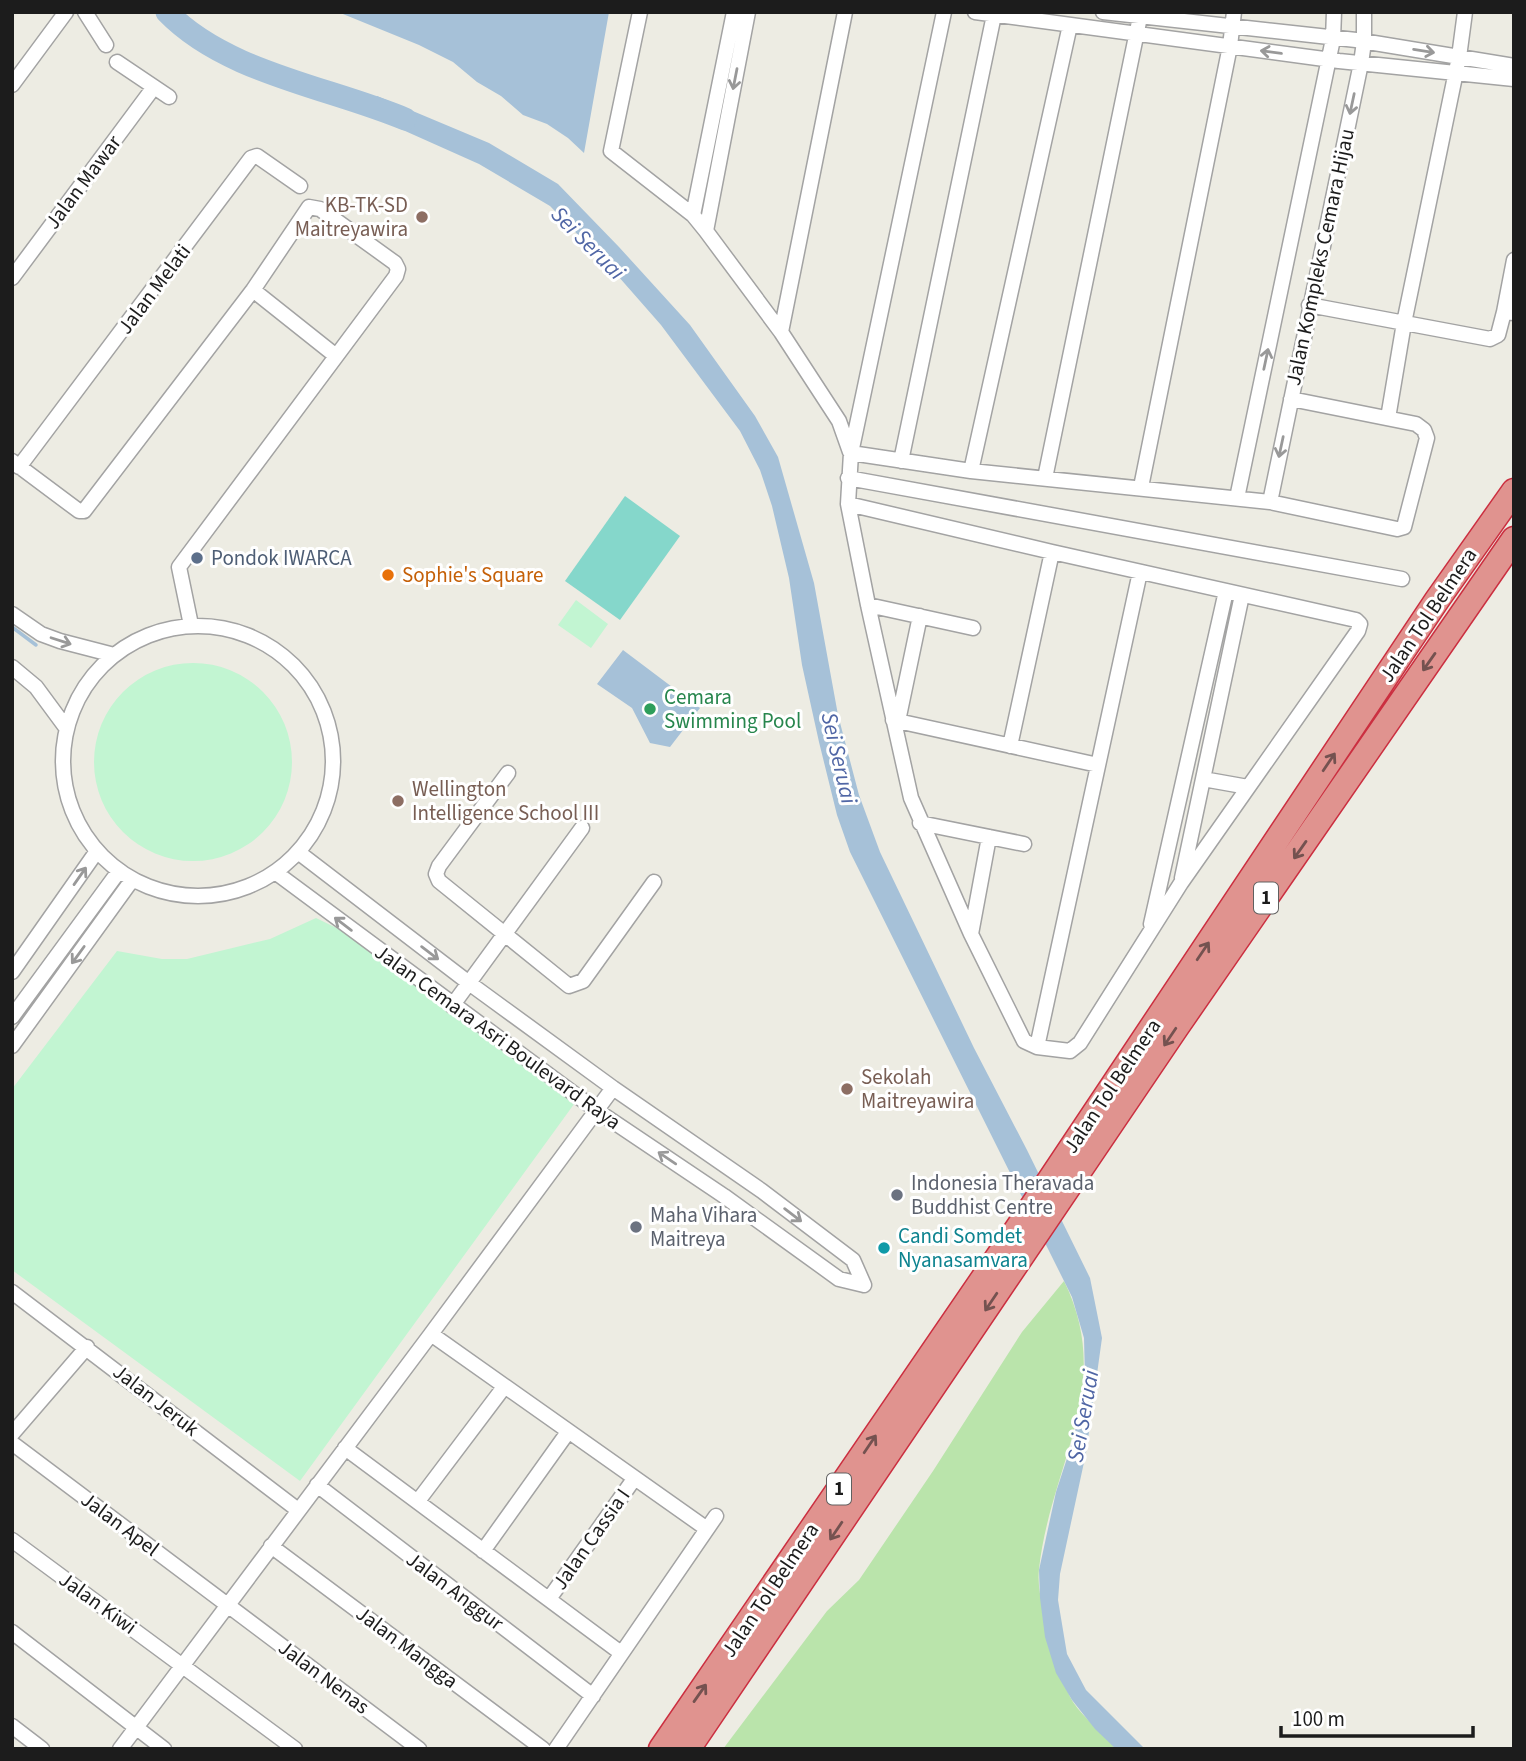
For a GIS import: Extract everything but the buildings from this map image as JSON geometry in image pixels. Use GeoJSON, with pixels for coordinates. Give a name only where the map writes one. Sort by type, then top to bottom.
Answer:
{"type":"FeatureCollection","features":[{"type":"Feature","properties":{"kind":"highway","name":"Jalan Tol Belmera"},"geometry":{"type":"LineString","coordinates":[[688,1749],[1444,591],[1514,491]]}},
{"type":"Feature","properties":{"kind":"highway","name":"Jalan Tol Belmera"},"geometry":{"type":"LineString","coordinates":[[1061,1180],[1514,539]]}},
{"type":"Feature","properties":{"kind":"highway","name":"Jalan Tol Belmera"},"geometry":{"type":"LineString","coordinates":[[661,1749],[1023,1237]]}},
{"type":"Feature","properties":{"kind":"street"},"geometry":{"type":"LineString","coordinates":[[12,85],[66,12]]}},
{"type":"Feature","properties":{"kind":"street"},"geometry":{"type":"LineString","coordinates":[[85,12],[106,45]]}},
{"type":"Feature","properties":{"kind":"street"},"geometry":{"type":"LineString","coordinates":[[639,12],[611,151],[692,215],[706,231],[781,332],[839,421],[851,453]]}},
{"type":"Feature","properties":{"kind":"street"},"geometry":{"type":"LineString","coordinates":[[692,215],[734,12]]}},
{"type":"Feature","properties":{"kind":"street"},"geometry":{"type":"LineString","coordinates":[[706,231],[748,12]]}},
{"type":"Feature","properties":{"kind":"street"},"geometry":{"type":"LineString","coordinates":[[781,332],[845,12]]}},
{"type":"Feature","properties":{"kind":"street"},"geometry":{"type":"LineString","coordinates":[[848,504],[1356,620],[1361,626],[1181,883],[1074,1049],[1065,1052],[1037,1047],[1024,1041],[920,823],[911,799],[848,504],[851,453],[944,12]]}},
{"type":"Feature","properties":{"kind":"street"},"geometry":{"type":"LineString","coordinates":[[975,12],[1049,17],[1070,25],[1358,63],[1514,79]]}},
{"type":"Feature","properties":{"kind":"street"},"geometry":{"type":"LineString","coordinates":[[1102,12],[1360,41],[1514,66]]}},
{"type":"Feature","properties":{"kind":"street"},"geometry":{"type":"LineString","coordinates":[[1141,487],[1234,27],[1234,12]]}},
{"type":"Feature","properties":{"kind":"street","name":"Jalan Kompleks Cemara Hijau"},"geometry":{"type":"LineString","coordinates":[[1237,498],[1334,60],[1337,39],[1334,12]]}},
{"type":"Feature","properties":{"kind":"street","name":"Jalan Kompleks Cemara Hijau"},"geometry":{"type":"LineString","coordinates":[[1270,502],[1358,63],[1364,12]]}},
{"type":"Feature","properties":{"kind":"street"},"geometry":{"type":"LineString","coordinates":[[1388,418],[1404,323],[1456,73],[1465,12]]}},
{"type":"Feature","properties":{"kind":"street"},"geometry":{"type":"LineString","coordinates":[[901,461],[994,15]]}},
{"type":"Feature","properties":{"kind":"street"},"geometry":{"type":"LineString","coordinates":[[1045,478],[1141,15]]}},
{"type":"Feature","properties":{"kind":"street"},"geometry":{"type":"LineString","coordinates":[[971,471],[1070,25]]}},
{"type":"Feature","properties":{"kind":"street"},"geometry":{"type":"LineString","coordinates":[[117,62],[169,97]]}},
{"type":"Feature","properties":{"kind":"street","name":"Jalan Mawar"},"geometry":{"type":"LineString","coordinates":[[12,278],[153,87]]}},
{"type":"Feature","properties":{"kind":"street","name":"Jalan Melati"},"geometry":{"type":"LineString","coordinates":[[16,464],[251,158],[257,156],[300,186]]}},
{"type":"Feature","properties":{"kind":"street"},"geometry":{"type":"LineString","coordinates":[[16,464],[79,511],[84,511],[253,290],[306,209],[313,206],[395,263],[398,269],[396,276],[179,567],[191,625]]}},
{"type":"Feature","properties":{"kind":"street"},"geometry":{"type":"LineString","coordinates":[[1309,304],[1494,338],[1500,333],[1509,313],[1514,260]]}},
{"type":"Feature","properties":{"kind":"street"},"geometry":{"type":"LineString","coordinates":[[253,290],[336,356]]}},
{"type":"Feature","properties":{"kind":"street"},"geometry":{"type":"LineString","coordinates":[[851,453],[971,471],[1270,502],[1397,529],[1404,527],[1426,433],[1416,424],[1291,399]]}},
{"type":"Feature","properties":{"kind":"street"},"geometry":{"type":"LineString","coordinates":[[848,478],[1402,579]]}},
{"type":"Feature","properties":{"kind":"street"},"geometry":{"type":"LineString","coordinates":[[1010,746],[1052,552]]}},
{"type":"Feature","properties":{"kind":"street"},"geometry":{"type":"LineString","coordinates":[[1037,1047],[1140,572]]}},
{"type":"Feature","properties":{"kind":"street"},"geometry":{"type":"LineString","coordinates":[[1149,936],[1226,591]]}},
{"type":"Feature","properties":{"kind":"street"},"geometry":{"type":"LineString","coordinates":[[1181,883],[1242,595]]}},
{"type":"Feature","properties":{"kind":"street"},"geometry":{"type":"LineString","coordinates":[[868,605],[973,628]]}},
{"type":"Feature","properties":{"kind":"street"},"geometry":{"type":"LineString","coordinates":[[12,614],[41,634],[114,654]]}},
{"type":"Feature","properties":{"kind":"street"},"geometry":{"type":"LineString","coordinates":[[895,721],[920,616]]}},
{"type":"Feature","properties":{"kind":"street"},"geometry":{"type":"LineString","coordinates":[[191,625],[223,627],[260,640],[292,663],[316,694],[330,730],[333,771],[329,793],[312,834],[298,852],[275,872],[248,887],[227,893],[205,896],[175,895],[132,880],[97,851],[74,815],[67,794],[64,750],[67,729],[82,692],[114,654],[150,634],[191,625]]}},
{"type":"Feature","properties":{"kind":"street"},"geometry":{"type":"LineString","coordinates":[[12,667],[36,687],[67,729]]}},
{"type":"Feature","properties":{"kind":"street"},"geometry":{"type":"LineString","coordinates":[[895,721],[1098,765]]}},
{"type":"Feature","properties":{"kind":"street"},"geometry":{"type":"LineString","coordinates":[[508,773],[439,866],[436,874],[439,881],[569,986],[583,981],[654,882]]}},
{"type":"Feature","properties":{"kind":"street"},"geometry":{"type":"LineString","coordinates":[[1203,779],[1248,787]]}},
{"type":"Feature","properties":{"kind":"street"},"geometry":{"type":"LineString","coordinates":[[920,823],[1024,844]]}},
{"type":"Feature","properties":{"kind":"street"},"geometry":{"type":"LineString","coordinates":[[452,1006],[582,828]]}},
{"type":"Feature","properties":{"kind":"street"},"geometry":{"type":"LineString","coordinates":[[971,934],[989,837]]}},
{"type":"Feature","properties":{"kind":"street"},"geometry":{"type":"LineString","coordinates":[[12,972],[97,851]]}},
{"type":"Feature","properties":{"kind":"street","name":"Jalan Cemara Asri Boulevard Raya"},"geometry":{"type":"LineString","coordinates":[[275,872],[452,1006],[596,1110],[724,1196],[839,1279],[864,1285],[853,1260],[468,983],[298,852]]}},
{"type":"Feature","properties":{"kind":"street"},"geometry":{"type":"LineString","coordinates":[[12,1017],[119,871]]}},
{"type":"Feature","properties":{"kind":"street"},"geometry":{"type":"LineString","coordinates":[[12,1046],[132,880]]}},
{"type":"Feature","properties":{"kind":"street"},"geometry":{"type":"LineString","coordinates":[[64,898],[99,926]]}},
{"type":"Feature","properties":{"kind":"street"},"geometry":{"type":"LineString","coordinates":[[120,1749],[613,1088]]}},
{"type":"Feature","properties":{"kind":"street"},"geometry":{"type":"LineString","coordinates":[[724,1196],[737,1174]]}},
{"type":"Feature","properties":{"kind":"street","name":"Jalan Jeruk"},"geometry":{"type":"LineString","coordinates":[[12,1292],[298,1510]]}},
{"type":"Feature","properties":{"kind":"street"},"geometry":{"type":"LineString","coordinates":[[431,1334],[707,1530]]}},
{"type":"Feature","properties":{"kind":"street"},"geometry":{"type":"LineString","coordinates":[[12,1434],[87,1347]]}},
{"type":"Feature","properties":{"kind":"street"},"geometry":{"type":"LineString","coordinates":[[418,1501],[504,1387]]}},
{"type":"Feature","properties":{"kind":"street"},"geometry":{"type":"LineString","coordinates":[[483,1550],[568,1432]]}},
{"type":"Feature","properties":{"kind":"street","name":"Jalan Apel"},"geometry":{"type":"LineString","coordinates":[[12,1443],[228,1606]]}},
{"type":"Feature","properties":{"kind":"street"},"geometry":{"type":"LineString","coordinates":[[345,1448],[621,1653]]}},
{"type":"Feature","properties":{"kind":"street","name":"Jalan Cassia I"},"geometry":{"type":"LineString","coordinates":[[549,1600],[634,1479]]}},
{"type":"Feature","properties":{"kind":"street","name":"Jalan Anggur"},"geometry":{"type":"LineString","coordinates":[[317,1485],[593,1696]]}},
{"type":"Feature","properties":{"kind":"street"},"geometry":{"type":"LineString","coordinates":[[556,1749],[716,1516]]}},
{"type":"Feature","properties":{"kind":"street","name":"Jalan Kiwi"},"geometry":{"type":"LineString","coordinates":[[12,1540],[295,1749]]}},
{"type":"Feature","properties":{"kind":"street","name":"Jalan Mangga"},"geometry":{"type":"LineString","coordinates":[[271,1546],[543,1749]]}},
{"type":"Feature","properties":{"kind":"street","name":"Jalan Nenas"},"geometry":{"type":"LineString","coordinates":[[228,1606],[419,1749]]}},
{"type":"Feature","properties":{"kind":"street"},"geometry":{"type":"LineString","coordinates":[[12,1632],[164,1749]]}},
{"type":"Feature","properties":{"kind":"street"},"geometry":{"type":"LineString","coordinates":[[12,1726],[42,1749]]}},
{"type":"Feature","properties":{"kind":"green space"},"geometry":{"type":"Polygon","coordinates":[[[576,600],[608,624],[591,648],[558,625],[576,600]]]}},
{"type":"Feature","properties":{"kind":"green space"},"geometry":{"type":"Polygon","coordinates":[[[193,663],[231,671],[263,692],[284,724],[292,762],[284,800],[263,832],[231,853],[193,861],[155,853],[123,832],[102,800],[94,762],[102,724],[123,692],[155,671],[193,663]]]}},
{"type":"Feature","properties":{"kind":"green space"},"geometry":{"type":"Polygon","coordinates":[[[316,918],[355,937],[577,1100],[300,1481],[12,1270],[12,1089],[117,951],[162,959],[187,959],[270,939],[316,918]]]}},
{"type":"Feature","properties":{"kind":"green space"},"geometry":{"type":"Polygon","coordinates":[[[1064,1281],[1078,1319],[1084,1356],[1082,1391],[1075,1426],[1045,1531],[1039,1569],[1039,1590],[1070,1696],[1083,1715],[1116,1749],[723,1749],[827,1611],[859,1580],[1022,1332],[1064,1281]]]}},
{"type":"Feature","properties":{"kind":"shaded area"},"geometry":{"type":"Polygon","coordinates":[[[625,496],[680,536],[620,620],[565,581],[625,496]]]}},
{"type":"Feature","properties":{"kind":"water"},"geometry":{"type":"Polygon","coordinates":[[[338,12],[609,12],[584,153],[547,124],[523,115],[453,62],[338,12]]]}},
{"type":"Feature","properties":{"kind":"water"},"geometry":{"type":"Polygon","coordinates":[[[377,96],[489,143],[558,184],[690,325],[755,416],[778,457],[814,583],[838,715],[859,795],[880,852],[974,1048],[1090,1278],[1102,1338],[1086,1453],[1060,1574],[1058,1600],[1067,1654],[1086,1690],[1145,1749],[1116,1749],[1095,1729],[1072,1700],[1056,1673],[1045,1637],[1039,1570],[1056,1492],[1074,1437],[1085,1377],[1084,1338],[1072,1297],[850,852],[837,815],[819,742],[802,665],[789,578],[772,506],[760,470],[740,431],[661,325],[550,206],[479,164],[376,118],[377,96]]]}},
{"type":"Feature","properties":{"kind":"water"},"geometry":{"type":"Polygon","coordinates":[[[623,650],[700,708],[670,747],[650,743],[632,708],[597,684],[623,650]]]}},
{"type":"Feature","properties":{"kind":"waterway","name":"Sei Seruai"},"geometry":{"type":"LineString","coordinates":[[167,12],[191,33],[248,64],[405,119]]}},
{"type":"Feature","properties":{"kind":"waterway"},"geometry":{"type":"LineString","coordinates":[[12,627],[36,645]]}},
{"type":"Feature","properties":{"kind":"place","name":"KB-TK-SD Maitreyawira"},"geometry":{"type":"Point","coordinates":[422,217]}},
{"type":"Feature","properties":{"kind":"place","name":"Pondok IWARCA"},"geometry":{"type":"Point","coordinates":[197,558]}},
{"type":"Feature","properties":{"kind":"place","name":"Sophie's Square"},"geometry":{"type":"Point","coordinates":[388,575]}},
{"type":"Feature","properties":{"kind":"place","name":"Cemara Swimming Pool"},"geometry":{"type":"Point","coordinates":[650,709]}},
{"type":"Feature","properties":{"kind":"place","name":"Wellington Intelligence School III"},"geometry":{"type":"Point","coordinates":[398,801]}},
{"type":"Feature","properties":{"kind":"place","name":"Sekolah Maitreyawira"},"geometry":{"type":"Point","coordinates":[847,1089]}},
{"type":"Feature","properties":{"kind":"place","name":"Indonesia Theravada Buddhist Centre"},"geometry":{"type":"Point","coordinates":[897,1195]}},
{"type":"Feature","properties":{"kind":"place","name":"Maha Vihara Maitreya"},"geometry":{"type":"Point","coordinates":[636,1227]}},
{"type":"Feature","properties":{"kind":"place","name":"Candi Somdet Nyanasamvara"},"geometry":{"type":"Point","coordinates":[884,1248]}}]}
